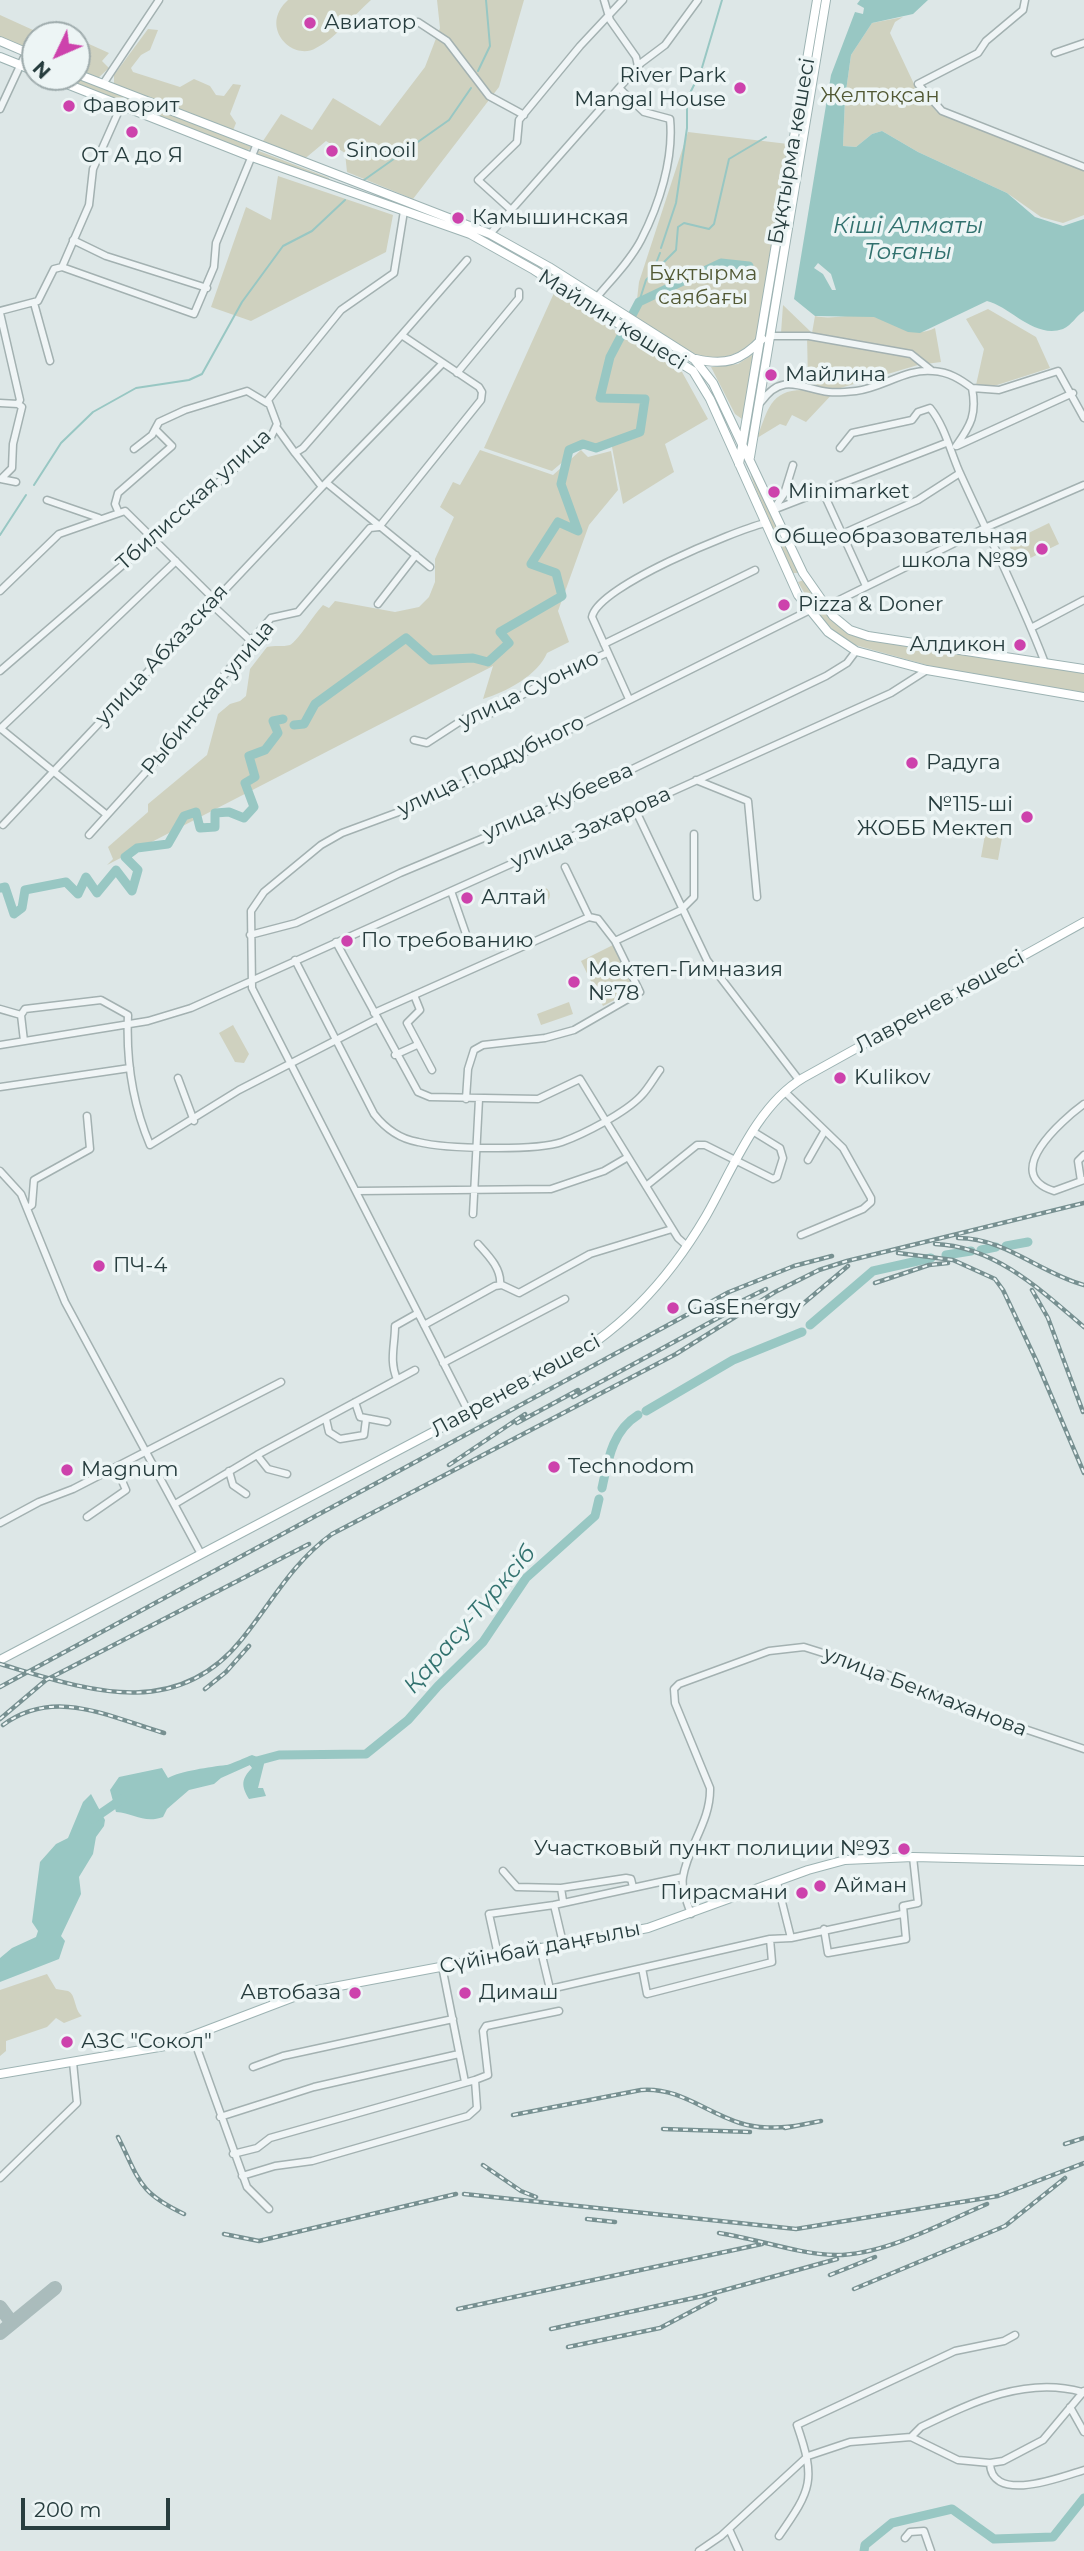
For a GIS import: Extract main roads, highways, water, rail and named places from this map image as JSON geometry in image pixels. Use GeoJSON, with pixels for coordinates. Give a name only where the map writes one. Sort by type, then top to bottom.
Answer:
{"type":"FeatureCollection","features":[{"type":"Feature","properties":{"kind":"main road","name":"Бұқтырма көшесі"},"geometry":{"type":"LineString","coordinates":[[750,460],[761,401],[766,337],[817,0]]}},
{"type":"Feature","properties":{"kind":"main road","name":"Бұқтырма көшесі"},"geometry":{"type":"LineString","coordinates":[[740,467],[742,439],[766,337],[826,0]]}},
{"type":"Feature","properties":{"kind":"main road"},"geometry":{"type":"LineString","coordinates":[[0,41],[21,50]]}},
{"type":"Feature","properties":{"kind":"main road"},"geometry":{"type":"LineString","coordinates":[[0,57],[21,65]]}},
{"type":"Feature","properties":{"kind":"main road","name":"Майлин көшесі"},"geometry":{"type":"LineString","coordinates":[[91,79],[256,146],[490,234],[597,297],[694,359],[713,383],[742,439],[803,573],[825,607],[841,624],[859,633],[1084,669]]}},
{"type":"Feature","properties":{"kind":"main road","name":"Майлин көшесі"},"geometry":{"type":"LineString","coordinates":[[84,91],[328,186],[481,239],[693,370],[710,398],[790,579],[808,611],[828,632],[856,651],[927,670],[1084,697]]}},
{"type":"Feature","properties":{"kind":"main road"},"geometry":{"type":"LineString","coordinates":[[328,186],[333,181],[330,173]]}},
{"type":"Feature","properties":{"kind":"main road"},"geometry":{"type":"LineString","coordinates":[[694,359],[719,363],[734,361],[766,337]]}},
{"type":"Feature","properties":{"kind":"main road"},"geometry":{"type":"LineString","coordinates":[[723,430],[742,439],[754,430]]}},
{"type":"Feature","properties":{"kind":"main road"},"geometry":{"type":"LineString","coordinates":[[790,579],[803,573]]}},
{"type":"Feature","properties":{"kind":"main road","name":"Лавренев көшесі"},"geometry":{"type":"LineString","coordinates":[[0,1660],[469,1413],[599,1341],[652,1295],[687,1247],[754,1132],[785,1092],[799,1080],[1084,922]]}},
{"type":"Feature","properties":{"kind":"main road","name":"Сүйінбай даңғылы"},"geometry":{"type":"LineString","coordinates":[[0,2074],[165,2046],[307,1992],[648,1928],[845,1860],[913,1857],[1084,1861]]}},
{"type":"Feature","properties":{"kind":"water","name":"Кіші Алматы Тоғаны"},"geometry":{"type":"Polygon","coordinates":[[[860,0],[928,0],[913,14],[872,23],[851,55],[845,98],[843,146],[856,147],[872,134],[882,131],[918,152],[1007,193],[1035,217],[1063,226],[1084,219],[1084,311],[1063,329],[1042,330],[987,301],[920,333],[908,332],[874,317],[815,316],[794,299],[831,75],[855,12],[863,14],[864,8],[857,4],[860,0]],[[818,263],[814,268],[823,274],[832,290],[836,290],[831,274],[818,263]]]}},
{"type":"Feature","properties":{"kind":"water"},"geometry":{"type":"Polygon","coordinates":[[[252,1755],[265,1760],[258,1788],[263,1788],[266,1796],[249,1799],[246,1794],[243,1783],[252,1768],[250,1765],[214,1784],[189,1790],[167,1809],[163,1817],[145,1819],[116,1812],[110,1790],[119,1777],[162,1768],[168,1778],[188,1771],[228,1765],[252,1755]]]}},
{"type":"Feature","properties":{"kind":"water"},"geometry":{"type":"Polygon","coordinates":[[[91,1794],[105,1820],[104,1826],[96,1837],[93,1854],[79,1877],[81,1894],[61,1936],[65,1941],[59,1959],[0,1982],[0,1958],[12,1948],[36,1937],[38,1931],[32,1922],[40,1862],[56,1844],[68,1838],[83,1802],[91,1794]]]}},
{"type":"Feature","properties":{"kind":"waterway"},"geometry":{"type":"LineString","coordinates":[[478,71],[490,46],[486,0]]}},
{"type":"Feature","properties":{"kind":"waterway"},"geometry":{"type":"LineString","coordinates":[[661,248],[676,203],[687,128],[687,99],[701,71],[722,0]]}},
{"type":"Feature","properties":{"kind":"waterway"},"geometry":{"type":"LineString","coordinates":[[364,180],[449,120],[471,88]]}},
{"type":"Feature","properties":{"kind":"waterway"},"geometry":{"type":"LineString","coordinates":[[639,302],[646,280],[676,250],[678,227],[684,223],[709,229],[714,224],[729,159],[766,137]]}},
{"type":"Feature","properties":{"kind":"waterway"},"geometry":{"type":"LineString","coordinates":[[34,485],[61,443],[93,412],[136,388],[189,380],[202,374],[242,302],[283,246],[312,231],[345,200]]}},
{"type":"Feature","properties":{"kind":"waterway"},"geometry":{"type":"LineString","coordinates":[[653,271],[660,253]]}},
{"type":"Feature","properties":{"kind":"waterway"},"geometry":{"type":"LineString","coordinates":[[294,725],[304,724],[315,704],[406,638],[431,660],[473,658],[488,662],[509,643],[500,632],[562,596],[556,573],[531,564],[558,522],[578,531],[561,484],[569,450],[583,444],[596,448],[640,432],[645,399],[600,398],[610,357],[639,302],[721,263],[749,266]]}},
{"type":"Feature","properties":{"kind":"waterway"},"geometry":{"type":"LineString","coordinates":[[0,535],[26,495]]}},
{"type":"Feature","properties":{"kind":"waterway"},"geometry":{"type":"LineString","coordinates":[[0,888],[5,887],[14,914],[22,908],[25,890],[66,882],[78,894],[86,877],[97,893],[116,870],[132,891],[138,870],[125,857],[137,848],[168,844],[184,816],[196,812],[200,828],[215,827],[215,813],[229,812],[244,818],[254,807],[245,783],[255,777],[249,756],[265,750],[278,733],[273,721],[283,719]]}},
{"type":"Feature","properties":{"kind":"waterway","name":"Қарасу-Түрксіб"},"geometry":{"type":"LineString","coordinates":[[1006,1246],[1028,1242]]}},
{"type":"Feature","properties":{"kind":"waterway","name":"Қарасу-Түрксіб"},"geometry":{"type":"LineString","coordinates":[[981,1250],[996,1247]]}},
{"type":"Feature","properties":{"kind":"waterway","name":"Қарасу-Түрксіб"},"geometry":{"type":"LineString","coordinates":[[946,1255],[971,1251]]}},
{"type":"Feature","properties":{"kind":"waterway","name":"Қарасу-Түрксіб"},"geometry":{"type":"LineString","coordinates":[[810,1325],[873,1271],[931,1258]]}},
{"type":"Feature","properties":{"kind":"waterway","name":"Қарасу-Түрксіб"},"geometry":{"type":"LineString","coordinates":[[646,1411],[733,1360],[802,1332]]}},
{"type":"Feature","properties":{"kind":"waterway","name":"Қарасу-Түрксіб"},"geometry":{"type":"LineString","coordinates":[[602,1488],[612,1447],[622,1429],[638,1415]]}},
{"type":"Feature","properties":{"kind":"waterway","name":"Қарасу-Түрксіб"},"geometry":{"type":"LineString","coordinates":[[253,1762],[279,1755],[366,1754],[408,1720],[483,1642],[526,1578],[595,1516],[599,1499]]}},
{"type":"Feature","properties":{"kind":"waterway","name":"Қарасу-Түрксіб"},"geometry":{"type":"LineString","coordinates":[[93,1819],[122,1799]]}},
{"type":"Feature","properties":{"kind":"waterway"},"geometry":{"type":"LineString","coordinates":[[864,2551],[865,2545],[892,2523],[952,2509],[994,2539],[1053,2537],[1084,2498]]}},
{"type":"Feature","properties":{"kind":"railway"},"geometry":{"type":"LineString","coordinates":[[0,1664],[96,1689],[128,1692],[158,1690],[188,1682],[216,1665],[242,1639],[305,1557],[332,1534],[676,1354],[775,1292],[819,1270],[847,1261],[1084,1203]]}},
{"type":"Feature","properties":{"kind":"railway"},"geometry":{"type":"LineString","coordinates":[[958,1238],[991,1244],[1084,1285]]}},
{"type":"Feature","properties":{"kind":"railway"},"geometry":{"type":"LineString","coordinates":[[935,1244],[957,1247],[997,1261],[1034,1285],[1084,1327]]}},
{"type":"Feature","properties":{"kind":"railway"},"geometry":{"type":"LineString","coordinates":[[898,1253],[953,1260],[995,1279],[1003,1290],[1036,1360],[1084,1473]]}},
{"type":"Feature","properties":{"kind":"railway"},"geometry":{"type":"LineString","coordinates":[[0,1687],[729,1292],[794,1266],[832,1256]]}},
{"type":"Feature","properties":{"kind":"railway"},"geometry":{"type":"LineString","coordinates":[[875,1283],[929,1265],[948,1263]]}},
{"type":"Feature","properties":{"kind":"railway"},"geometry":{"type":"LineString","coordinates":[[786,1318],[848,1266]]}},
{"type":"Feature","properties":{"kind":"railway"},"geometry":{"type":"LineString","coordinates":[[719,1312],[766,1289]]}},
{"type":"Feature","properties":{"kind":"railway"},"geometry":{"type":"LineString","coordinates":[[1032,1290],[1048,1318],[1083,1412]]}},
{"type":"Feature","properties":{"kind":"railway"},"geometry":{"type":"LineString","coordinates":[[573,1397],[729,1312]]}},
{"type":"Feature","properties":{"kind":"railway"},"geometry":{"type":"LineString","coordinates":[[517,1423],[578,1390]]}},
{"type":"Feature","properties":{"kind":"railway"},"geometry":{"type":"LineString","coordinates":[[449,1465],[525,1414]]}},
{"type":"Feature","properties":{"kind":"railway"},"geometry":{"type":"LineString","coordinates":[[0,1719],[46,1680],[309,1544]]}},
{"type":"Feature","properties":{"kind":"railway"},"geometry":{"type":"LineString","coordinates":[[205,1689],[226,1672],[249,1646]]}},
{"type":"Feature","properties":{"kind":"railway"},"geometry":{"type":"LineString","coordinates":[[3,1725],[42,1708],[62,1707],[103,1713],[164,1733]]}},
{"type":"Feature","properties":{"kind":"railway"},"geometry":{"type":"LineString","coordinates":[[513,2115],[641,2090],[655,2090],[680,2096],[747,2125],[767,2128],[795,2126]]}},
{"type":"Feature","properties":{"kind":"railway"},"geometry":{"type":"LineString","coordinates":[[785,2128],[821,2121]]}},
{"type":"Feature","properties":{"kind":"railway"},"geometry":{"type":"LineString","coordinates":[[663,2129],[750,2132]]}},
{"type":"Feature","properties":{"kind":"railway"},"geometry":{"type":"LineString","coordinates":[[118,2137],[142,2184],[157,2199],[184,2214]]}},
{"type":"Feature","properties":{"kind":"railway"},"geometry":{"type":"LineString","coordinates":[[1065,2144],[1084,2138]]}},
{"type":"Feature","properties":{"kind":"railway"},"geometry":{"type":"LineString","coordinates":[[464,2194],[796,2229],[998,2196],[1084,2163]]}},
{"type":"Feature","properties":{"kind":"railway"},"geometry":{"type":"LineString","coordinates":[[483,2165],[521,2191],[536,2197]]}},
{"type":"Feature","properties":{"kind":"railway"},"geometry":{"type":"LineString","coordinates":[[854,2289],[1005,2226],[1065,2178]]}},
{"type":"Feature","properties":{"kind":"railway"},"geometry":{"type":"LineString","coordinates":[[224,2234],[259,2241],[456,2194]]}},
{"type":"Feature","properties":{"kind":"railway"},"geometry":{"type":"LineString","coordinates":[[719,2233],[807,2252],[855,2254],[913,2237],[987,2204]]}},
{"type":"Feature","properties":{"kind":"railway"},"geometry":{"type":"LineString","coordinates":[[587,2219],[615,2222]]}},
{"type":"Feature","properties":{"kind":"railway"},"geometry":{"type":"LineString","coordinates":[[458,2309],[762,2244]]}},
{"type":"Feature","properties":{"kind":"railway"},"geometry":{"type":"LineString","coordinates":[[830,2275],[875,2257]]}},
{"type":"Feature","properties":{"kind":"railway"},"geometry":{"type":"LineString","coordinates":[[551,2329],[703,2296],[837,2259]]}},
{"type":"Feature","properties":{"kind":"railway"},"geometry":{"type":"LineString","coordinates":[[568,2347],[660,2328],[715,2299]]}},
{"type":"Feature","properties":{"kind":"place","name":"Авиатор"},"geometry":{"type":"Point","coordinates":[310,23]}},
{"type":"Feature","properties":{"kind":"place","name":"River Park Mangal House"},"geometry":{"type":"Point","coordinates":[740,88]}},
{"type":"Feature","properties":{"kind":"place","name":"Фаворит"},"geometry":{"type":"Point","coordinates":[69,106]}},
{"type":"Feature","properties":{"kind":"place","name":"От А до Я"},"geometry":{"type":"Point","coordinates":[132,132]}},
{"type":"Feature","properties":{"kind":"place","name":"Sinooil"},"geometry":{"type":"Point","coordinates":[332,151]}},
{"type":"Feature","properties":{"kind":"place","name":"Камышинская"},"geometry":{"type":"Point","coordinates":[458,218]}},
{"type":"Feature","properties":{"kind":"place","name":"Майлина"},"geometry":{"type":"Point","coordinates":[771,375]}},
{"type":"Feature","properties":{"kind":"place","name":"Minimarket"},"geometry":{"type":"Point","coordinates":[774,492]}},
{"type":"Feature","properties":{"kind":"place","name":"Общеобразовательная школа №89"},"geometry":{"type":"Point","coordinates":[1042,549]}},
{"type":"Feature","properties":{"kind":"place","name":"Pizza & Doner"},"geometry":{"type":"Point","coordinates":[784,605]}},
{"type":"Feature","properties":{"kind":"place","name":"Алдикон"},"geometry":{"type":"Point","coordinates":[1020,645]}},
{"type":"Feature","properties":{"kind":"place","name":"Радуга"},"geometry":{"type":"Point","coordinates":[912,763]}},
{"type":"Feature","properties":{"kind":"place","name":"№115-ші ЖОББ Мектеп"},"geometry":{"type":"Point","coordinates":[1027,817]}},
{"type":"Feature","properties":{"kind":"place","name":"Алтай"},"geometry":{"type":"Point","coordinates":[467,898]}},
{"type":"Feature","properties":{"kind":"place","name":"По требованию"},"geometry":{"type":"Point","coordinates":[347,941]}},
{"type":"Feature","properties":{"kind":"place","name":"Мектеп-Гимназия №78"},"geometry":{"type":"Point","coordinates":[574,982]}},
{"type":"Feature","properties":{"kind":"place","name":"Kulikov"},"geometry":{"type":"Point","coordinates":[840,1078]}},
{"type":"Feature","properties":{"kind":"place","name":"ПЧ-4"},"geometry":{"type":"Point","coordinates":[99,1266]}},
{"type":"Feature","properties":{"kind":"place","name":"GasEnergy"},"geometry":{"type":"Point","coordinates":[673,1308]}},
{"type":"Feature","properties":{"kind":"place","name":"Technodom"},"geometry":{"type":"Point","coordinates":[554,1467]}},
{"type":"Feature","properties":{"kind":"place","name":"Magnum"},"geometry":{"type":"Point","coordinates":[67,1470]}},
{"type":"Feature","properties":{"kind":"place","name":"Участковый пункт полиции №93"},"geometry":{"type":"Point","coordinates":[904,1849]}},
{"type":"Feature","properties":{"kind":"place","name":"Айман"},"geometry":{"type":"Point","coordinates":[820,1886]}},
{"type":"Feature","properties":{"kind":"place","name":"Пирасмани"},"geometry":{"type":"Point","coordinates":[802,1893]}},
{"type":"Feature","properties":{"kind":"place","name":"Автобаза"},"geometry":{"type":"Point","coordinates":[355,1993]}},
{"type":"Feature","properties":{"kind":"place","name":"Димаш"},"geometry":{"type":"Point","coordinates":[465,1993]}},
{"type":"Feature","properties":{"kind":"place","name":"АЗС \"Сокол\""},"geometry":{"type":"Point","coordinates":[67,2042]}},
{"type":"Feature","properties":{"kind":"park label","name":"Желтоқсан"},"geometry":{"type":"Point","coordinates":[880,96]}},
{"type":"Feature","properties":{"kind":"park label","name":"Бұқтырма саябағы"},"geometry":{"type":"Point","coordinates":[703,286]}}]}
